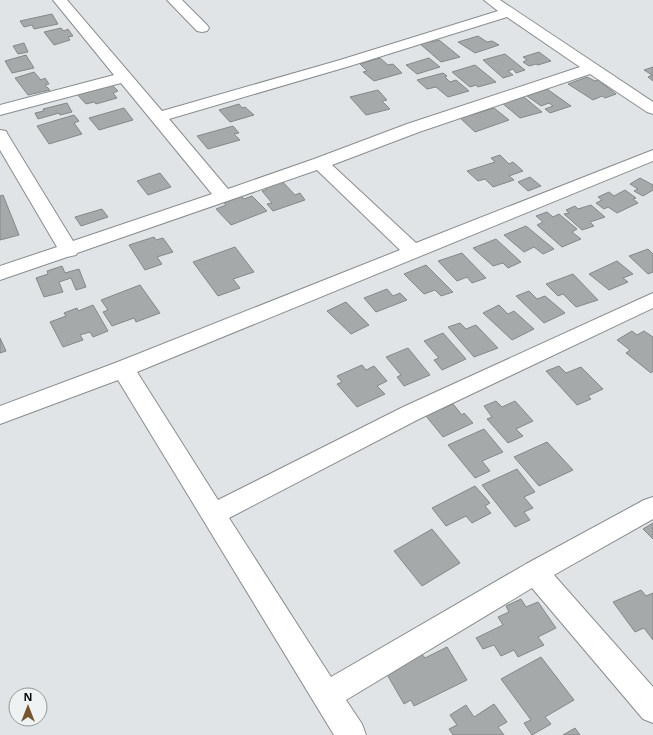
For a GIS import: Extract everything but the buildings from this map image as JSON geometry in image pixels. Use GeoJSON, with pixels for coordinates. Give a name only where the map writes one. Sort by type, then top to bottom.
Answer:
{"type":"FeatureCollection","features":[{"type":"Feature","properties":{"kind":"street"},"geometry":{"type":"LineString","coordinates":[[60,0],[224,196]]}},
{"type":"Feature","properties":{"kind":"street"},"geometry":{"type":"LineString","coordinates":[[174,0],[202,28]]}},
{"type":"Feature","properties":{"kind":"street"},"geometry":{"type":"LineString","coordinates":[[491,0],[653,109]]}},
{"type":"Feature","properties":{"kind":"street"},"geometry":{"type":"LineString","coordinates":[[159,117],[345,63],[509,12]]}},
{"type":"Feature","properties":{"kind":"street"},"geometry":{"type":"LineString","coordinates":[[0,273],[320,163],[413,128],[592,68]]}},
{"type":"Feature","properties":{"kind":"street"},"geometry":{"type":"LineString","coordinates":[[0,110],[124,77]]}},
{"type":"Feature","properties":{"kind":"street"},"geometry":{"type":"LineString","coordinates":[[0,135],[68,250]]}},
{"type":"Feature","properties":{"kind":"street"},"geometry":{"type":"LineString","coordinates":[[0,415],[124,368],[653,155]]}},
{"type":"Feature","properties":{"kind":"street"},"geometry":{"type":"LineString","coordinates":[[320,163],[414,252]]}},
{"type":"Feature","properties":{"kind":"street"},"geometry":{"type":"LineString","coordinates":[[213,514],[411,413],[653,300]]}},
{"type":"Feature","properties":{"kind":"street"},"geometry":{"type":"LineString","coordinates":[[124,368],[350,735]]}},
{"type":"Feature","properties":{"kind":"street"},"geometry":{"type":"LineString","coordinates":[[326,696],[535,572],[653,507]]}},
{"type":"Feature","properties":{"kind":"street"},"geometry":{"type":"LineString","coordinates":[[535,572],[653,709]]}}]}
